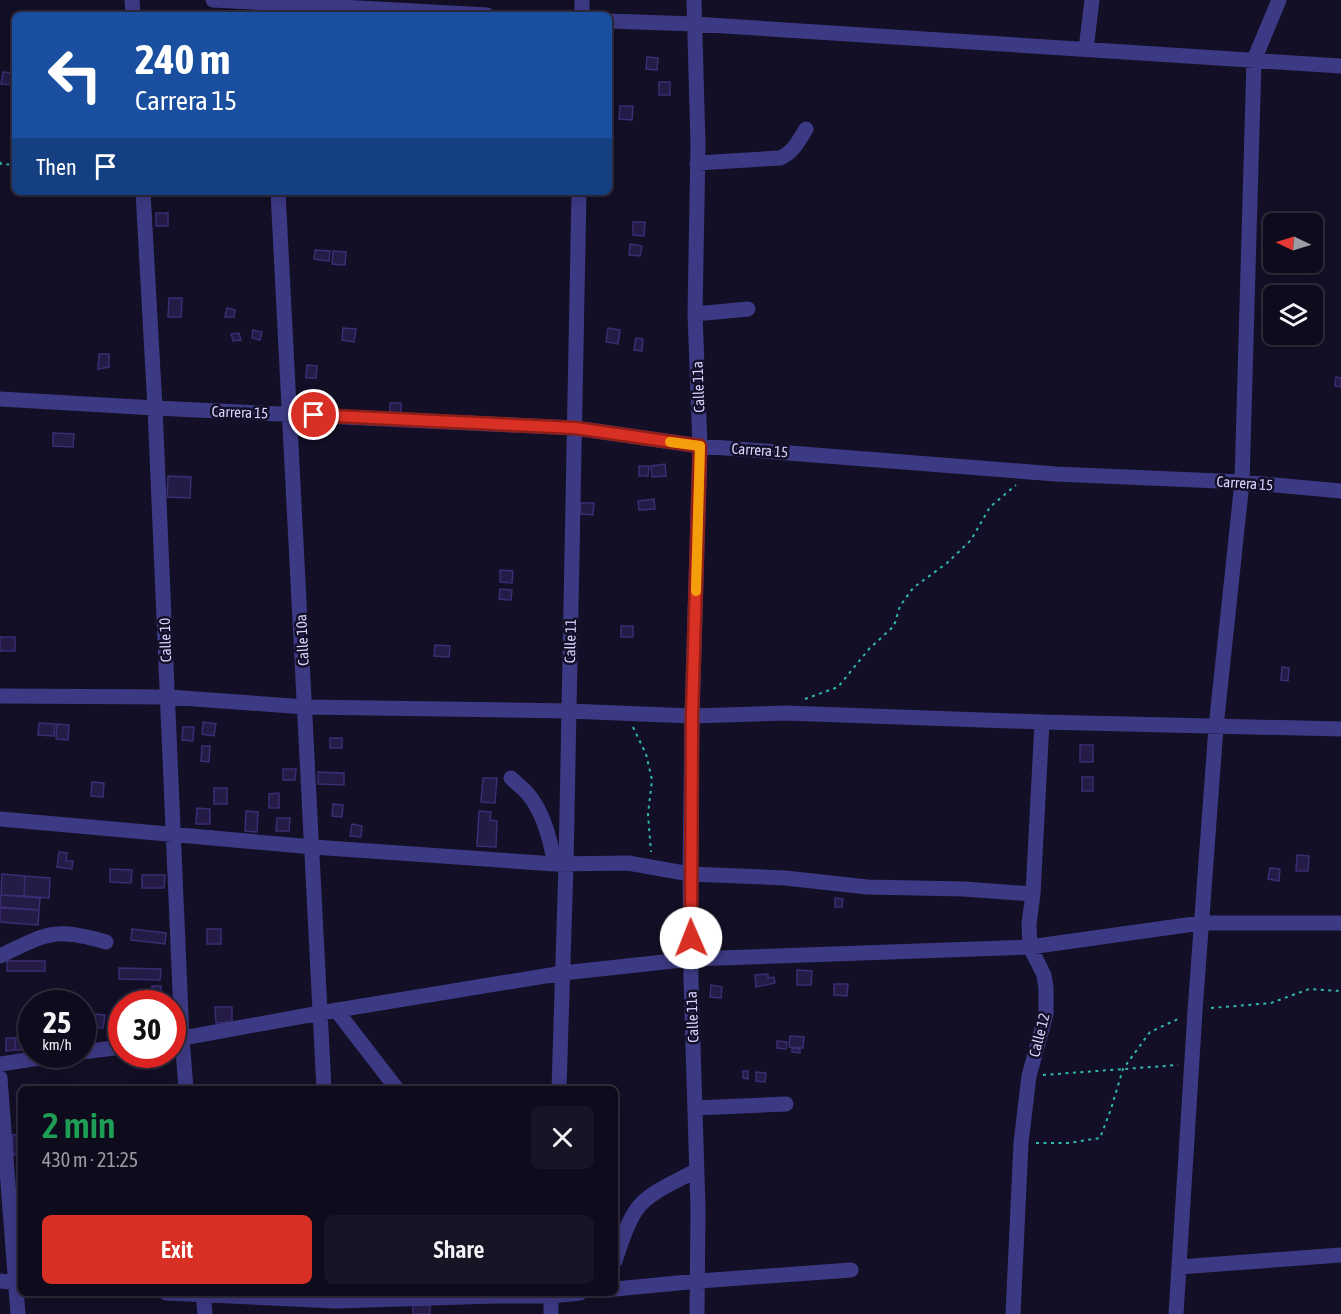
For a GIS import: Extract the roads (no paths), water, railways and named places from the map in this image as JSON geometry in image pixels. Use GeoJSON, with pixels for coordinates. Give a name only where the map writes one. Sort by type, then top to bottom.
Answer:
{"type":"FeatureCollection","features":[{"type":"Feature","properties":{"kind":"street"},"geometry":{"type":"LineString","coordinates":[[213,0],[268,6],[414,12]]}},
{"type":"Feature","properties":{"kind":"street","name":"Calle 11a"},"geometry":{"type":"LineString","coordinates":[[694,0],[697,164],[695,314],[700,446],[690,874],[699,1281],[697,1314]]}},
{"type":"Feature","properties":{"kind":"street"},"geometry":{"type":"LineString","coordinates":[[1086,49],[1092,0]]}},
{"type":"Feature","properties":{"kind":"street"},"geometry":{"type":"LineString","coordinates":[[1176,1314],[1191,1064],[1216,727],[1242,482],[1254,60],[1279,0]]}},
{"type":"Feature","properties":{"kind":"street"},"geometry":{"type":"LineString","coordinates":[[612,21],[694,24],[1341,66]]}},
{"type":"Feature","properties":{"kind":"street"},"geometry":{"type":"LineString","coordinates":[[697,164],[780,158],[786,156],[794,148],[806,129]]}},
{"type":"Feature","properties":{"kind":"street","name":"Calle 10"},"geometry":{"type":"LineString","coordinates":[[143,195],[174,833],[176,990]]}},
{"type":"Feature","properties":{"kind":"street","name":"Calle 10a"},"geometry":{"type":"LineString","coordinates":[[278,195],[324,1086]]}},
{"type":"Feature","properties":{"kind":"street","name":"Calle 11"},"geometry":{"type":"LineString","coordinates":[[559,1086],[563,974],[560,864],[568,711],[579,195]]}},
{"type":"Feature","properties":{"kind":"street"},"geometry":{"type":"LineString","coordinates":[[695,314],[748,309]]}},
{"type":"Feature","properties":{"kind":"street","name":"Carrera 15"},"geometry":{"type":"LineString","coordinates":[[0,399],[575,428],[700,446],[1056,474],[1242,482],[1341,491]]}},
{"type":"Feature","properties":{"kind":"street"},"geometry":{"type":"LineString","coordinates":[[0,696],[168,697],[306,706],[692,716],[786,713],[1341,729]]}},
{"type":"Feature","properties":{"kind":"street","name":"Calle 12"},"geometry":{"type":"LineString","coordinates":[[1013,1314],[1021,1143],[1029,1076],[1046,1014],[1044,975],[1030,947],[1029,924],[1033,894],[1042,722]]}},
{"type":"Feature","properties":{"kind":"street"},"geometry":{"type":"LineString","coordinates":[[511,778],[528,794],[536,807],[560,864]]}},
{"type":"Feature","properties":{"kind":"street"},"geometry":{"type":"LineString","coordinates":[[0,819],[313,847],[560,864],[628,863],[690,874],[785,878],[867,887],[964,889],[1033,894]]}},
{"type":"Feature","properties":{"kind":"street"},"geometry":{"type":"LineString","coordinates":[[186,1037],[336,1010],[563,974],[691,959],[1030,947],[1201,922],[1341,923]]}},
{"type":"Feature","properties":{"kind":"street"},"geometry":{"type":"LineString","coordinates":[[0,956],[52,933],[74,934],[106,942]]}},
{"type":"Feature","properties":{"kind":"street"},"geometry":{"type":"LineString","coordinates":[[336,1010],[395,1086]]}},
{"type":"Feature","properties":{"kind":"street"},"geometry":{"type":"LineString","coordinates":[[0,1064],[18,1061]]}},
{"type":"Feature","properties":{"kind":"street","name":"Calle 10"},"geometry":{"type":"LineString","coordinates":[[182,1068],[185,1086]]}},
{"type":"Feature","properties":{"kind":"street"},"geometry":{"type":"LineString","coordinates":[[0,1078],[12,1282],[18,1314]]}},
{"type":"Feature","properties":{"kind":"street"},"geometry":{"type":"LineString","coordinates":[[695,1108],[786,1104]]}},
{"type":"Feature","properties":{"kind":"street"},"geometry":{"type":"LineString","coordinates":[[618,1253],[638,1207],[657,1192],[697,1170]]}},
{"type":"Feature","properties":{"kind":"street"},"geometry":{"type":"LineString","coordinates":[[1179,1267],[1341,1255]]}},
{"type":"Feature","properties":{"kind":"street"},"geometry":{"type":"LineString","coordinates":[[618,1289],[851,1270]]}},
{"type":"Feature","properties":{"kind":"street"},"geometry":{"type":"LineString","coordinates":[[203,1296],[205,1314]]}},
{"type":"Feature","properties":{"kind":"street"},"geometry":{"type":"LineString","coordinates":[[233,1296],[336,1303],[459,1296]]}},
{"type":"Feature","properties":{"kind":"street"},"geometry":{"type":"LineString","coordinates":[[551,1296],[551,1314]]}}]}
